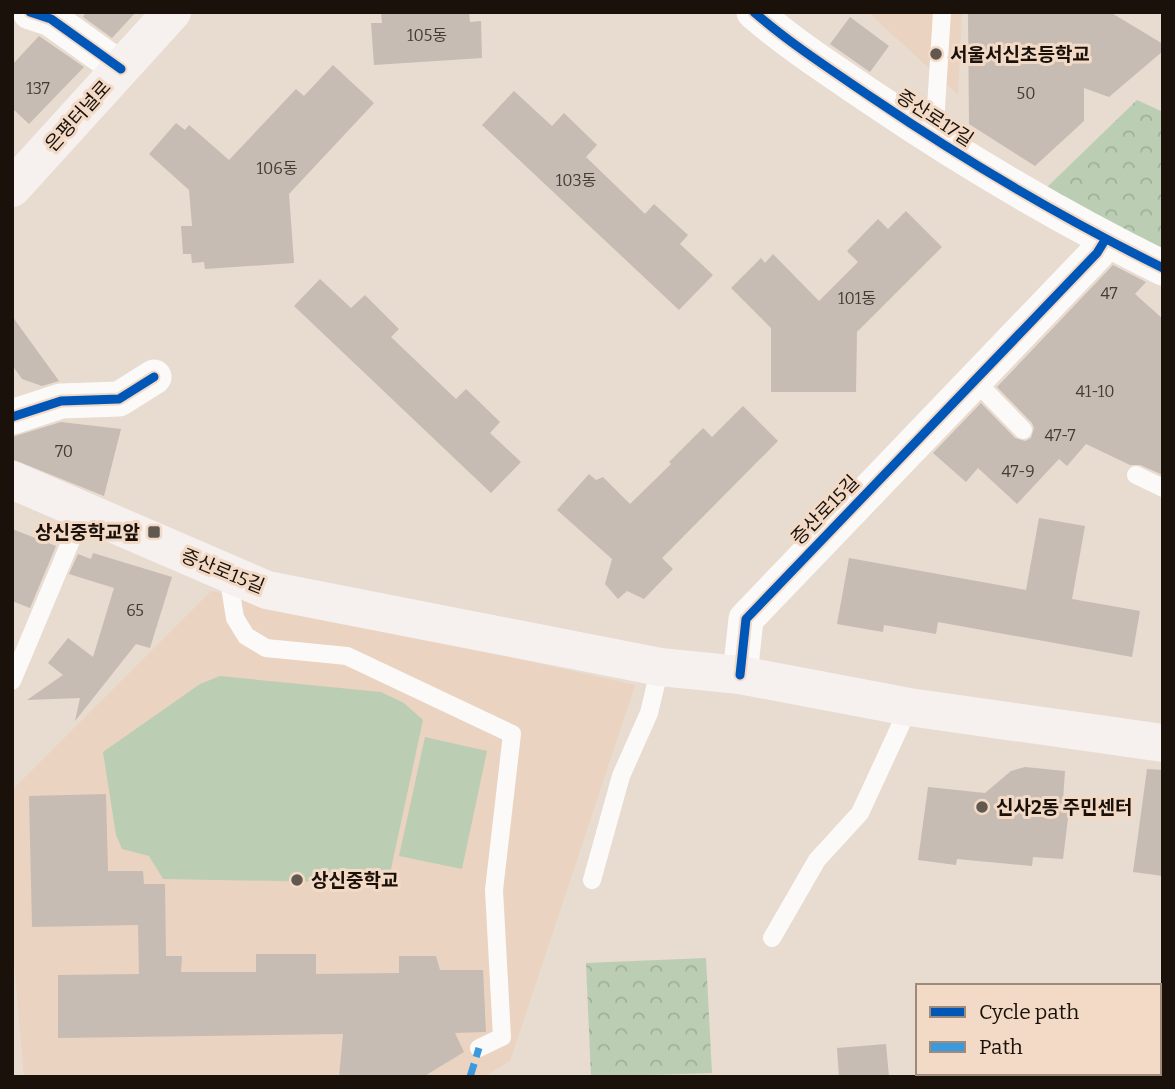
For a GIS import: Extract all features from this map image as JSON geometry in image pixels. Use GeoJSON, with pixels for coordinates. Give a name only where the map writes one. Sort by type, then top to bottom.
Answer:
{"type":"FeatureCollection","features":[{"type":"Feature","properties":{"kind":"main road","name":"은평터널로"},"geometry":{"type":"LineString","coordinates":[[12,188],[172,12]]}},
{"type":"Feature","properties":{"kind":"main road","name":"증산로15길"},"geometry":{"type":"LineString","coordinates":[[12,480],[267,590],[660,667],[740,675],[909,707],[1163,743]]}},
{"type":"Feature","properties":{"kind":"street"},"geometry":{"type":"LineString","coordinates":[[30,12],[51,19],[121,69]]}},
{"type":"Feature","properties":{"kind":"street","name":"증산로17길"},"geometry":{"type":"LineString","coordinates":[[754,12],[827,68],[934,140],[1020,193],[1105,240],[1163,268]]}},
{"type":"Feature","properties":{"kind":"street"},"geometry":{"type":"LineString","coordinates":[[968,385],[1097,253],[1105,240]]}},
{"type":"Feature","properties":{"kind":"street"},"geometry":{"type":"LineString","coordinates":[[12,417],[61,401],[119,399],[154,377]]}},
{"type":"Feature","properties":{"kind":"street","name":"증산로15길"},"geometry":{"type":"LineString","coordinates":[[740,675],[746,619],[968,385]]}},
{"type":"Feature","properties":{"kind":"lane"},"geometry":{"type":"LineString","coordinates":[[934,140],[942,12]]}},
{"type":"Feature","properties":{"kind":"lane"},"geometry":{"type":"LineString","coordinates":[[968,385],[986,391],[1023,430]]}},
{"type":"Feature","properties":{"kind":"lane"},"geometry":{"type":"LineString","coordinates":[[1136,474],[1163,488]]}},
{"type":"Feature","properties":{"kind":"lane"},"geometry":{"type":"LineString","coordinates":[[12,681],[83,512]]}},
{"type":"Feature","properties":{"kind":"lane"},"geometry":{"type":"LineString","coordinates":[[228,574],[235,618],[246,636],[266,648],[347,656],[512,734],[494,890],[502,1037],[480,1048]]}},
{"type":"Feature","properties":{"kind":"lane"},"geometry":{"type":"LineString","coordinates":[[592,880],[621,776],[649,713],[660,667]]}},
{"type":"Feature","properties":{"kind":"lane"},"geometry":{"type":"LineString","coordinates":[[772,938],[817,860],[860,814],[909,707]]}},
{"type":"Feature","properties":{"kind":"shaded area","name":"서울서신초등학교"},"geometry":{"type":"Polygon","coordinates":[[[868,12],[962,12],[958,95],[868,12]]]}},
{"type":"Feature","properties":{"kind":"shaded area","name":"상신중학교"},"geometry":{"type":"Polygon","coordinates":[[[211,591],[635,685],[510,1061],[484,1077],[24,1077],[12,938],[12,790],[211,591]]]}},
{"type":"Feature","properties":{"kind":"green space"},"geometry":{"type":"Polygon","coordinates":[[[1137,100],[1163,112],[1163,254],[1042,192],[1137,100]]]}},
{"type":"Feature","properties":{"kind":"green space"},"geometry":{"type":"Polygon","coordinates":[[[220,676],[381,692],[404,703],[423,720],[388,883],[163,879],[149,856],[122,849],[116,835],[103,752],[200,684],[220,676]]]}},
{"type":"Feature","properties":{"kind":"green space"},"geometry":{"type":"Polygon","coordinates":[[[425,737],[487,751],[462,869],[399,856],[425,737]]]}},
{"type":"Feature","properties":{"kind":"green space"},"geometry":{"type":"Polygon","coordinates":[[[706,958],[712,1073],[591,1077],[586,963],[706,958]]]}},
{"type":"Feature","properties":{"kind":"building"},"geometry":{"type":"Polygon","coordinates":[[[86,12],[136,12],[112,38],[83,17],[86,12]]]}},
{"type":"Feature","properties":{"kind":"building"},"geometry":{"type":"Polygon","coordinates":[[[381,12],[469,12],[470,22],[481,21],[482,58],[374,65],[371,23],[382,23],[381,12]]]}},
{"type":"Feature","properties":{"kind":"building"},"geometry":{"type":"Polygon","coordinates":[[[968,12],[1110,12],[1163,44],[1163,51],[1109,97],[1084,88],[1084,121],[1035,166],[969,124],[968,12]]]}},
{"type":"Feature","properties":{"kind":"building"},"geometry":{"type":"Polygon","coordinates":[[[850,17],[889,46],[870,72],[830,44],[850,17]]]}},
{"type":"Feature","properties":{"kind":"building"},"geometry":{"type":"Polygon","coordinates":[[[39,36],[84,67],[29,124],[12,108],[12,65],[39,36]]]}},
{"type":"Feature","properties":{"kind":"building"},"geometry":{"type":"Polygon","coordinates":[[[333,65],[374,103],[289,194],[294,263],[205,269],[204,262],[192,263],[191,254],[183,254],[181,226],[192,226],[189,190],[149,154],[176,123],[185,130],[189,125],[229,160],[296,89],[304,96],[333,65]]]}},
{"type":"Feature","properties":{"kind":"building"},"geometry":{"type":"Polygon","coordinates":[[[514,91],[552,126],[564,113],[597,145],[586,157],[645,214],[654,204],[688,235],[680,244],[713,275],[679,310],[482,125],[514,91]]]}},
{"type":"Feature","properties":{"kind":"building"},"geometry":{"type":"Polygon","coordinates":[[[906,211],[942,247],[857,332],[856,392],[771,392],[771,328],[731,288],[761,258],[765,263],[773,254],[819,301],[858,262],[847,251],[878,219],[888,229],[906,211]]]}},
{"type":"Feature","properties":{"kind":"building"},"geometry":{"type":"Polygon","coordinates":[[[1113,265],[1146,282],[1135,294],[1163,319],[1163,475],[1140,465],[1130,465],[1086,444],[1067,466],[1059,459],[1017,504],[978,468],[966,482],[933,453],[981,403],[1015,438],[1025,441],[1031,438],[1034,428],[1032,423],[997,387],[1113,265]]]}},
{"type":"Feature","properties":{"kind":"building"},"geometry":{"type":"Polygon","coordinates":[[[320,279],[351,308],[365,295],[399,329],[391,337],[456,399],[466,389],[500,422],[490,433],[521,462],[491,493],[294,306],[320,279]]]}},
{"type":"Feature","properties":{"kind":"building"},"geometry":{"type":"Polygon","coordinates":[[[12,316],[59,381],[42,386],[22,379],[12,365],[12,316]]]}},
{"type":"Feature","properties":{"kind":"building"},"geometry":{"type":"Polygon","coordinates":[[[743,406],[778,441],[662,558],[673,569],[644,599],[627,591],[618,599],[605,584],[612,559],[557,510],[589,474],[596,480],[603,477],[630,504],[703,428],[712,437],[743,406]]]}},
{"type":"Feature","properties":{"kind":"building"},"geometry":{"type":"Polygon","coordinates":[[[61,422],[121,429],[104,496],[12,459],[12,437],[61,422]]]}},
{"type":"Feature","properties":{"kind":"building"},"geometry":{"type":"Polygon","coordinates":[[[1039,518],[1085,526],[1072,599],[1140,611],[1132,657],[938,622],[936,634],[884,625],[883,632],[837,624],[849,558],[1026,590],[1039,518]]]}},
{"type":"Feature","properties":{"kind":"building"},"geometry":{"type":"Polygon","coordinates":[[[12,529],[56,546],[30,608],[12,601],[12,529]]]}},
{"type":"Feature","properties":{"kind":"building"},"geometry":{"type":"Polygon","coordinates":[[[93,553],[172,577],[150,648],[136,644],[75,721],[80,698],[27,700],[63,675],[48,663],[68,638],[93,657],[114,588],[69,574],[78,554],[91,559],[93,553]]]}},
{"type":"Feature","properties":{"kind":"building"},"geometry":{"type":"Polygon","coordinates":[[[1025,767],[1065,771],[1063,800],[1070,802],[1063,859],[1033,857],[1032,866],[957,859],[956,865],[918,860],[928,787],[985,793],[1011,771],[1025,767]]]}},
{"type":"Feature","properties":{"kind":"building"},"geometry":{"type":"Polygon","coordinates":[[[1147,769],[1163,770],[1163,876],[1133,872],[1147,769]]]}},
{"type":"Feature","properties":{"kind":"building"},"geometry":{"type":"Polygon","coordinates":[[[106,794],[108,871],[143,871],[144,884],[165,884],[166,956],[182,956],[181,972],[256,972],[256,954],[316,954],[316,974],[399,973],[399,956],[436,956],[440,970],[483,970],[486,1032],[455,1033],[464,1052],[423,1077],[339,1077],[343,1034],[58,1038],[58,975],[139,974],[138,925],[32,927],[29,796],[106,794]]]}},
{"type":"Feature","properties":{"kind":"building"},"geometry":{"type":"Polygon","coordinates":[[[886,1044],[889,1077],[839,1077],[837,1048],[886,1044]]]}},
{"type":"Feature","properties":{"kind":"marked path"},"geometry":{"type":"LineString","coordinates":[[470,1077],[479,1048]]}},
{"type":"Feature","properties":{"kind":"cycle path"},"geometry":{"type":"LineString","coordinates":[[30,12],[51,19],[121,69]]}},
{"type":"Feature","properties":{"kind":"cycle path"},"geometry":{"type":"LineString","coordinates":[[754,12],[783,36],[944,145],[1052,209],[1163,268]]}},
{"type":"Feature","properties":{"kind":"cycle path"},"geometry":{"type":"LineString","coordinates":[[740,675],[746,619],[1097,253],[1105,240]]}},
{"type":"Feature","properties":{"kind":"cycle path"},"geometry":{"type":"LineString","coordinates":[[12,417],[61,401],[119,399],[154,377]]}},
{"type":"Feature","properties":{"kind":"place","name":"서울서신초등학교"},"geometry":{"type":"Point","coordinates":[936,54]}},
{"type":"Feature","properties":{"kind":"place","name":"상신중학교앞"},"geometry":{"type":"Point","coordinates":[154,532]}},
{"type":"Feature","properties":{"kind":"place","name":"신사2동 주민센터"},"geometry":{"type":"Point","coordinates":[982,807]}},
{"type":"Feature","properties":{"kind":"place","name":"상신중학교"},"geometry":{"type":"Point","coordinates":[297,880]}}]}
